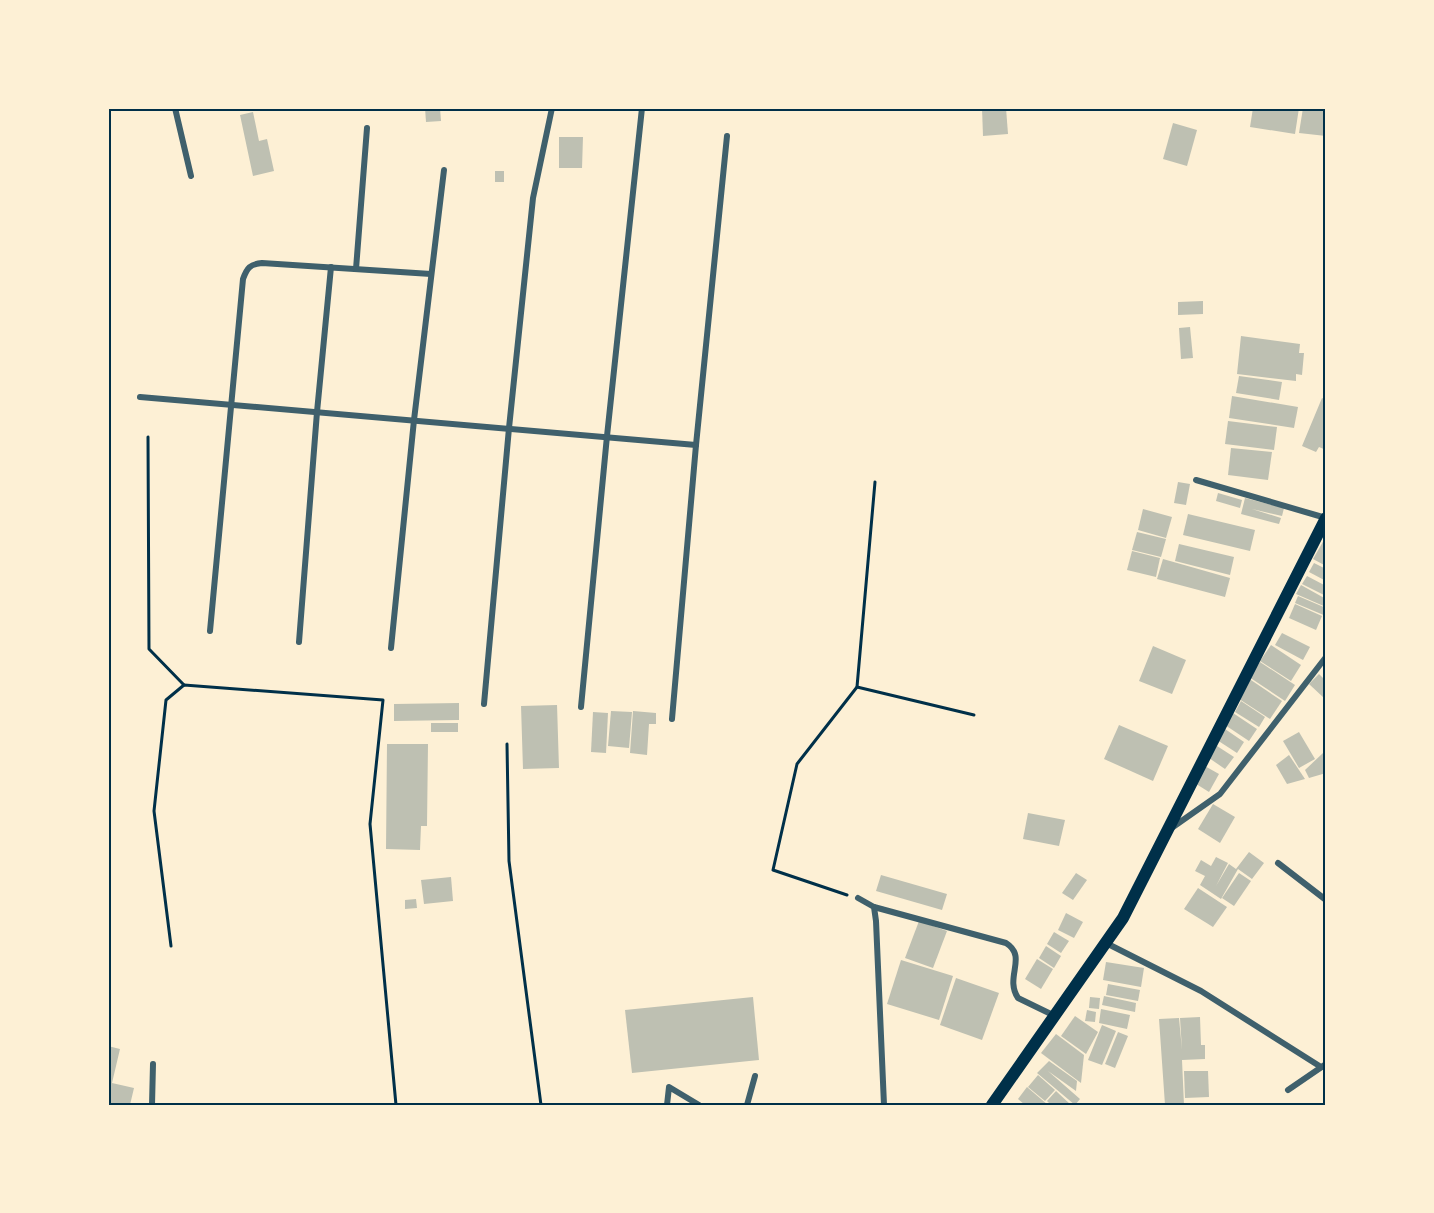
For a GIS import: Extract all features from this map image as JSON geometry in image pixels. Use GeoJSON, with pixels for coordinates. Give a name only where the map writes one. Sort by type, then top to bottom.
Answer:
{"type":"FeatureCollection","features":[{"type":"Feature","properties":{"kind":"main road"},"geometry":{"type":"LineString","coordinates":[[992,1105],[1123,918],[1326,518]]}},
{"type":"Feature","properties":{"kind":"street"},"geometry":{"type":"LineString","coordinates":[[175,108],[191,176]]}},
{"type":"Feature","properties":{"kind":"street"},"geometry":{"type":"LineString","coordinates":[[484,704],[533,198],[552,108]]}},
{"type":"Feature","properties":{"kind":"street"},"geometry":{"type":"LineString","coordinates":[[581,707],[642,108]]}},
{"type":"Feature","properties":{"kind":"street"},"geometry":{"type":"LineString","coordinates":[[357,269],[367,128]]}},
{"type":"Feature","properties":{"kind":"street"},"geometry":{"type":"LineString","coordinates":[[672,719],[696,445],[727,136]]}},
{"type":"Feature","properties":{"kind":"street"},"geometry":{"type":"LineString","coordinates":[[391,648],[414,420],[444,170]]}},
{"type":"Feature","properties":{"kind":"street"},"geometry":{"type":"LineString","coordinates":[[210,630],[243,279],[248,267],[262,263],[431,274]]}},
{"type":"Feature","properties":{"kind":"street"},"geometry":{"type":"LineString","coordinates":[[299,642],[331,267]]}},
{"type":"Feature","properties":{"kind":"street"},"geometry":{"type":"LineString","coordinates":[[140,397],[696,445]]}},
{"type":"Feature","properties":{"kind":"street"},"geometry":{"type":"LineString","coordinates":[[1196,480],[1326,518]]}},
{"type":"Feature","properties":{"kind":"street"},"geometry":{"type":"LineString","coordinates":[[1168,830],[1220,794],[1326,657]]}},
{"type":"Feature","properties":{"kind":"street"},"geometry":{"type":"LineString","coordinates":[[1278,863],[1326,900]]}},
{"type":"Feature","properties":{"kind":"street"},"geometry":{"type":"LineString","coordinates":[[858,898],[874,907],[1006,943],[1013,948],[1016,954],[1012,985],[1018,998],[1055,1016]]}},
{"type":"Feature","properties":{"kind":"street"},"geometry":{"type":"LineString","coordinates":[[874,907],[879,962],[884,1105]]}},
{"type":"Feature","properties":{"kind":"street"},"geometry":{"type":"LineString","coordinates":[[1106,943],[1201,991],[1324,1066],[1288,1090]]}},
{"type":"Feature","properties":{"kind":"street"},"geometry":{"type":"LineString","coordinates":[[152,1105],[153,1064]]}},
{"type":"Feature","properties":{"kind":"street"},"geometry":{"type":"LineString","coordinates":[[747,1105],[755,1076]]}},
{"type":"Feature","properties":{"kind":"street"},"geometry":{"type":"LineString","coordinates":[[667,1105],[669,1087],[699,1105]]}},
{"type":"Feature","properties":{"kind":"path"},"geometry":{"type":"LineString","coordinates":[[148,437],[149,649],[184,686]]}},
{"type":"Feature","properties":{"kind":"path"},"geometry":{"type":"LineString","coordinates":[[858,898],[773,870],[797,764],[858,687],[875,482]]}},
{"type":"Feature","properties":{"kind":"path"},"geometry":{"type":"LineString","coordinates":[[171,946],[154,811],[166,700],[184,686],[383,700],[370,824],[396,1105]]}},
{"type":"Feature","properties":{"kind":"path"},"geometry":{"type":"LineString","coordinates":[[858,687],[974,714]]}},
{"type":"Feature","properties":{"kind":"path"},"geometry":{"type":"LineString","coordinates":[[507,744],[509,861],[541,1105]]}},
{"type":"Feature","properties":{"kind":"building"},"geometry":{"type":"Polygon","coordinates":[[[425,108],[440,108],[441,121],[426,122],[425,108]]]}},
{"type":"Feature","properties":{"kind":"building"},"geometry":{"type":"Polygon","coordinates":[[[982,108],[1006,108],[1008,134],[983,136],[982,108]]]}},
{"type":"Feature","properties":{"kind":"building"},"geometry":{"type":"Polygon","coordinates":[[[1253,108],[1299,108],[1295,134],[1250,127],[1253,108]]]}},
{"type":"Feature","properties":{"kind":"building"},"geometry":{"type":"Polygon","coordinates":[[[1303,108],[1326,108],[1326,136],[1299,133],[1303,108]]]}},
{"type":"Feature","properties":{"kind":"building"},"geometry":{"type":"Polygon","coordinates":[[[253,112],[259,141],[267,139],[274,171],[253,176],[240,115],[253,112]]]}},
{"type":"Feature","properties":{"kind":"building"},"geometry":{"type":"Polygon","coordinates":[[[1173,123],[1197,130],[1187,166],[1163,159],[1173,123]]]}},
{"type":"Feature","properties":{"kind":"building"},"geometry":{"type":"Polygon","coordinates":[[[559,137],[583,137],[582,168],[559,168],[559,137]]]}},
{"type":"Feature","properties":{"kind":"building"},"geometry":{"type":"Polygon","coordinates":[[[495,171],[504,171],[504,182],[495,182],[495,171]]]}},
{"type":"Feature","properties":{"kind":"building"},"geometry":{"type":"Polygon","coordinates":[[[1203,301],[1203,314],[1178,315],[1178,302],[1203,301]]]}},
{"type":"Feature","properties":{"kind":"building"},"geometry":{"type":"Polygon","coordinates":[[[1190,327],[1193,358],[1181,359],[1179,328],[1190,327]]]}},
{"type":"Feature","properties":{"kind":"building"},"geometry":{"type":"Polygon","coordinates":[[[1241,336],[1300,344],[1299,353],[1304,353],[1302,375],[1296,374],[1296,381],[1237,374],[1241,336]]]}},
{"type":"Feature","properties":{"kind":"building"},"geometry":{"type":"Polygon","coordinates":[[[1239,376],[1282,382],[1279,400],[1236,393],[1239,376]]]}},
{"type":"Feature","properties":{"kind":"building"},"geometry":{"type":"Polygon","coordinates":[[[1232,396],[1298,407],[1294,428],[1229,418],[1232,396]]]}},
{"type":"Feature","properties":{"kind":"building"},"geometry":{"type":"Polygon","coordinates":[[[1322,398],[1326,400],[1326,450],[1319,447],[1316,452],[1302,446],[1322,398]]]}},
{"type":"Feature","properties":{"kind":"building"},"geometry":{"type":"Polygon","coordinates":[[[1228,421],[1277,427],[1274,450],[1225,444],[1228,421]]]}},
{"type":"Feature","properties":{"kind":"building"},"geometry":{"type":"Polygon","coordinates":[[[1231,448],[1272,452],[1268,480],[1228,475],[1231,448]]]}},
{"type":"Feature","properties":{"kind":"building"},"geometry":{"type":"Polygon","coordinates":[[[1178,482],[1190,484],[1186,505],[1174,503],[1178,482]]]}},
{"type":"Feature","properties":{"kind":"building"},"geometry":{"type":"Polygon","coordinates":[[[1218,493],[1242,500],[1240,508],[1216,501],[1218,493]]]}},
{"type":"Feature","properties":{"kind":"building"},"geometry":{"type":"Polygon","coordinates":[[[1245,498],[1284,508],[1282,516],[1252,509],[1281,518],[1279,524],[1241,514],[1245,498]]]}},
{"type":"Feature","properties":{"kind":"building"},"geometry":{"type":"Polygon","coordinates":[[[1143,509],[1172,517],[1166,538],[1138,530],[1143,509]]]}},
{"type":"Feature","properties":{"kind":"building"},"geometry":{"type":"Polygon","coordinates":[[[1188,514],[1255,530],[1250,551],[1183,535],[1188,514]]]}},
{"type":"Feature","properties":{"kind":"building"},"geometry":{"type":"Polygon","coordinates":[[[1137,532],[1166,539],[1161,557],[1132,550],[1137,532]]]}},
{"type":"Feature","properties":{"kind":"building"},"geometry":{"type":"Polygon","coordinates":[[[1324,540],[1326,541],[1326,566],[1313,559],[1324,540]]]}},
{"type":"Feature","properties":{"kind":"building"},"geometry":{"type":"Polygon","coordinates":[[[1179,544],[1234,557],[1230,575],[1175,561],[1179,544]]]}},
{"type":"Feature","properties":{"kind":"building"},"geometry":{"type":"Polygon","coordinates":[[[1132,551],[1160,558],[1156,577],[1127,570],[1132,551]]]}},
{"type":"Feature","properties":{"kind":"building"},"geometry":{"type":"Polygon","coordinates":[[[1163,559],[1230,578],[1225,597],[1157,579],[1163,559]]]}},
{"type":"Feature","properties":{"kind":"building"},"geometry":{"type":"Polygon","coordinates":[[[1314,563],[1326,569],[1326,581],[1309,572],[1314,563]]]}},
{"type":"Feature","properties":{"kind":"building"},"geometry":{"type":"Polygon","coordinates":[[[1307,576],[1326,586],[1326,596],[1302,584],[1307,576]]]}},
{"type":"Feature","properties":{"kind":"building"},"geometry":{"type":"Polygon","coordinates":[[[1301,585],[1326,599],[1326,607],[1296,594],[1301,585]]]}},
{"type":"Feature","properties":{"kind":"building"},"geometry":{"type":"Polygon","coordinates":[[[1298,596],[1326,608],[1326,616],[1295,603],[1298,596]]]}},
{"type":"Feature","properties":{"kind":"building"},"geometry":{"type":"Polygon","coordinates":[[[1295,604],[1322,616],[1316,630],[1289,618],[1295,604]]]}},
{"type":"Feature","properties":{"kind":"building"},"geometry":{"type":"Polygon","coordinates":[[[1282,633],[1310,647],[1303,660],[1275,645],[1282,633]]]}},
{"type":"Feature","properties":{"kind":"building"},"geometry":{"type":"Polygon","coordinates":[[[1271,645],[1301,665],[1291,681],[1260,661],[1271,645]]]}},
{"type":"Feature","properties":{"kind":"building"},"geometry":{"type":"Polygon","coordinates":[[[1153,646],[1186,660],[1172,694],[1139,681],[1153,646]]]}},
{"type":"Feature","properties":{"kind":"building"},"geometry":{"type":"Polygon","coordinates":[[[1260,662],[1295,685],[1285,701],[1249,677],[1260,662]]]}},
{"type":"Feature","properties":{"kind":"building"},"geometry":{"type":"Polygon","coordinates":[[[1319,674],[1326,681],[1324,698],[1309,684],[1319,674]]]}},
{"type":"Feature","properties":{"kind":"building"},"geometry":{"type":"Polygon","coordinates":[[[1248,678],[1282,701],[1270,719],[1236,697],[1248,678]]]}},
{"type":"Feature","properties":{"kind":"building"},"geometry":{"type":"Polygon","coordinates":[[[1241,701],[1265,717],[1259,727],[1235,712],[1241,701]]]}},
{"type":"Feature","properties":{"kind":"building"},"geometry":{"type":"Polygon","coordinates":[[[459,703],[459,720],[394,721],[394,704],[459,703]]]}},
{"type":"Feature","properties":{"kind":"building"},"geometry":{"type":"Polygon","coordinates":[[[557,705],[559,768],[523,769],[521,706],[557,705]]]}},
{"type":"Feature","properties":{"kind":"building"},"geometry":{"type":"Polygon","coordinates":[[[611,711],[632,712],[629,748],[608,746],[611,711]]]}},
{"type":"Feature","properties":{"kind":"building"},"geometry":{"type":"Polygon","coordinates":[[[633,711],[656,713],[656,724],[649,724],[647,755],[630,753],[633,711]]]}},
{"type":"Feature","properties":{"kind":"building"},"geometry":{"type":"Polygon","coordinates":[[[593,712],[608,713],[606,753],[591,752],[593,712]]]}},
{"type":"Feature","properties":{"kind":"building"},"geometry":{"type":"Polygon","coordinates":[[[1233,713],[1257,729],[1249,741],[1225,725],[1233,713]]]}},
{"type":"Feature","properties":{"kind":"building"},"geometry":{"type":"Polygon","coordinates":[[[431,723],[458,723],[458,732],[431,732],[431,723]]]}},
{"type":"Feature","properties":{"kind":"building"},"geometry":{"type":"Polygon","coordinates":[[[1119,725],[1168,746],[1153,781],[1104,759],[1119,725]]]}},
{"type":"Feature","properties":{"kind":"building"},"geometry":{"type":"Polygon","coordinates":[[[1225,729],[1244,742],[1237,753],[1217,740],[1225,729]]]}},
{"type":"Feature","properties":{"kind":"building"},"geometry":{"type":"Polygon","coordinates":[[[1299,732],[1315,759],[1299,768],[1283,741],[1299,732]]]}},
{"type":"Feature","properties":{"kind":"building"},"geometry":{"type":"Polygon","coordinates":[[[387,744],[428,744],[427,826],[421,826],[420,850],[386,849],[387,744]]]}},
{"type":"Feature","properties":{"kind":"building"},"geometry":{"type":"Polygon","coordinates":[[[1217,746],[1234,757],[1225,769],[1209,758],[1217,746]]]}},
{"type":"Feature","properties":{"kind":"building"},"geometry":{"type":"Polygon","coordinates":[[[1323,753],[1326,760],[1326,773],[1309,778],[1305,770],[1323,753]]]}},
{"type":"Feature","properties":{"kind":"building"},"geometry":{"type":"Polygon","coordinates":[[[1289,755],[1305,779],[1287,784],[1276,765],[1289,755]]]}},
{"type":"Feature","properties":{"kind":"building"},"geometry":{"type":"Polygon","coordinates":[[[1203,765],[1219,774],[1209,792],[1193,782],[1203,765]]]}},
{"type":"Feature","properties":{"kind":"building"},"geometry":{"type":"Polygon","coordinates":[[[1213,804],[1235,817],[1220,843],[1198,829],[1213,804]]]}},
{"type":"Feature","properties":{"kind":"building"},"geometry":{"type":"Polygon","coordinates":[[[1028,813],[1065,820],[1059,846],[1023,839],[1028,813]]]}},
{"type":"Feature","properties":{"kind":"building"},"geometry":{"type":"Polygon","coordinates":[[[1249,852],[1264,863],[1252,879],[1238,869],[1221,899],[1200,885],[1205,876],[1195,871],[1201,860],[1211,866],[1216,857],[1228,863],[1216,886],[1229,864],[1236,869],[1249,852]]]}},
{"type":"Feature","properties":{"kind":"building"},"geometry":{"type":"Polygon","coordinates":[[[1076,873],[1087,880],[1073,900],[1062,893],[1076,873]]]}},
{"type":"Feature","properties":{"kind":"building"},"geometry":{"type":"Polygon","coordinates":[[[1239,873],[1251,881],[1234,906],[1222,898],[1239,873]]]}},
{"type":"Feature","properties":{"kind":"building"},"geometry":{"type":"Polygon","coordinates":[[[881,875],[947,894],[942,910],[876,891],[881,875]]]}},
{"type":"Feature","properties":{"kind":"building"},"geometry":{"type":"Polygon","coordinates":[[[451,877],[453,901],[424,904],[421,880],[451,877]]]}},
{"type":"Feature","properties":{"kind":"building"},"geometry":{"type":"Polygon","coordinates":[[[1198,888],[1227,907],[1213,927],[1184,909],[1198,888]]]}},
{"type":"Feature","properties":{"kind":"building"},"geometry":{"type":"Polygon","coordinates":[[[416,899],[417,908],[405,909],[405,900],[416,899]]]}},
{"type":"Feature","properties":{"kind":"building"},"geometry":{"type":"Polygon","coordinates":[[[1066,913],[1083,922],[1074,938],[1058,930],[1066,913]]]}},
{"type":"Feature","properties":{"kind":"building"},"geometry":{"type":"Polygon","coordinates":[[[919,921],[947,931],[933,968],[905,958],[919,921]]]}},
{"type":"Feature","properties":{"kind":"building"},"geometry":{"type":"Polygon","coordinates":[[[1054,932],[1069,941],[1061,953],[1047,944],[1054,932]]]}},
{"type":"Feature","properties":{"kind":"building"},"geometry":{"type":"Polygon","coordinates":[[[1046,946],[1061,956],[1054,968],[1039,958],[1046,946]]]}},
{"type":"Feature","properties":{"kind":"building"},"geometry":{"type":"Polygon","coordinates":[[[1037,959],[1053,969],[1041,989],[1025,979],[1037,959]]]}},
{"type":"Feature","properties":{"kind":"building"},"geometry":{"type":"Polygon","coordinates":[[[901,960],[953,976],[939,1020],[887,1004],[901,960]]]}},
{"type":"Feature","properties":{"kind":"building"},"geometry":{"type":"Polygon","coordinates":[[[1106,962],[1144,968],[1141,987],[1103,980],[1106,962]]]}},
{"type":"Feature","properties":{"kind":"building"},"geometry":{"type":"Polygon","coordinates":[[[956,978],[999,993],[982,1040],[940,1025],[956,978]]]}},
{"type":"Feature","properties":{"kind":"building"},"geometry":{"type":"Polygon","coordinates":[[[1108,984],[1140,990],[1138,1001],[1106,995],[1108,984]]]}},
{"type":"Feature","properties":{"kind":"building"},"geometry":{"type":"Polygon","coordinates":[[[1104,996],[1136,1003],[1135,1012],[1102,1005],[1104,996]]]}},
{"type":"Feature","properties":{"kind":"building"},"geometry":{"type":"Polygon","coordinates":[[[753,997],[759,1060],[632,1073],[625,1010],[753,997]]]}},
{"type":"Feature","properties":{"kind":"building"},"geometry":{"type":"Polygon","coordinates":[[[1090,997],[1100,998],[1099,1009],[1089,1008],[1090,997]]]}},
{"type":"Feature","properties":{"kind":"building"},"geometry":{"type":"Polygon","coordinates":[[[1101,1009],[1130,1015],[1127,1029],[1099,1023],[1101,1009]]]}},
{"type":"Feature","properties":{"kind":"building"},"geometry":{"type":"Polygon","coordinates":[[[1087,1010],[1096,1012],[1095,1022],[1085,1021],[1087,1010]]]}},
{"type":"Feature","properties":{"kind":"building"},"geometry":{"type":"Polygon","coordinates":[[[1075,1016],[1098,1032],[1086,1054],[1061,1036],[1075,1016]]]}},
{"type":"Feature","properties":{"kind":"building"},"geometry":{"type":"Polygon","coordinates":[[[1200,1017],[1201,1045],[1205,1045],[1205,1059],[1182,1060],[1184,1105],[1165,1105],[1159,1019],[1179,1018],[1182,1050],[1180,1018],[1200,1017]]]}},
{"type":"Feature","properties":{"kind":"building"},"geometry":{"type":"Polygon","coordinates":[[[1102,1025],[1116,1031],[1102,1065],[1088,1060],[1102,1025]]]}},
{"type":"Feature","properties":{"kind":"building"},"geometry":{"type":"Polygon","coordinates":[[[1118,1032],[1128,1036],[1115,1068],[1105,1064],[1118,1032]]]}},
{"type":"Feature","properties":{"kind":"building"},"geometry":{"type":"Polygon","coordinates":[[[1056,1034],[1084,1055],[1081,1083],[1041,1053],[1056,1034]]]}},
{"type":"Feature","properties":{"kind":"building"},"geometry":{"type":"Polygon","coordinates":[[[108,1046],[120,1049],[112,1083],[134,1088],[130,1105],[108,1105],[108,1046]]]}},
{"type":"Feature","properties":{"kind":"building"},"geometry":{"type":"Polygon","coordinates":[[[1049,1061],[1077,1081],[1076,1091],[1048,1071],[1080,1099],[1075,1105],[1037,1073],[1049,1061]]]}},
{"type":"Feature","properties":{"kind":"building"},"geometry":{"type":"Polygon","coordinates":[[[1184,1071],[1208,1071],[1209,1097],[1185,1098],[1184,1071]]]}},
{"type":"Feature","properties":{"kind":"building"},"geometry":{"type":"Polygon","coordinates":[[[1038,1075],[1055,1090],[1045,1101],[1028,1087],[1038,1075]]]}},
{"type":"Feature","properties":{"kind":"building"},"geometry":{"type":"Polygon","coordinates":[[[1027,1087],[1048,1105],[1025,1105],[1018,1099],[1027,1087]]]}},
{"type":"Feature","properties":{"kind":"building"},"geometry":{"type":"Polygon","coordinates":[[[1056,1091],[1071,1105],[1051,1105],[1047,1101],[1056,1091]]]}}]}
